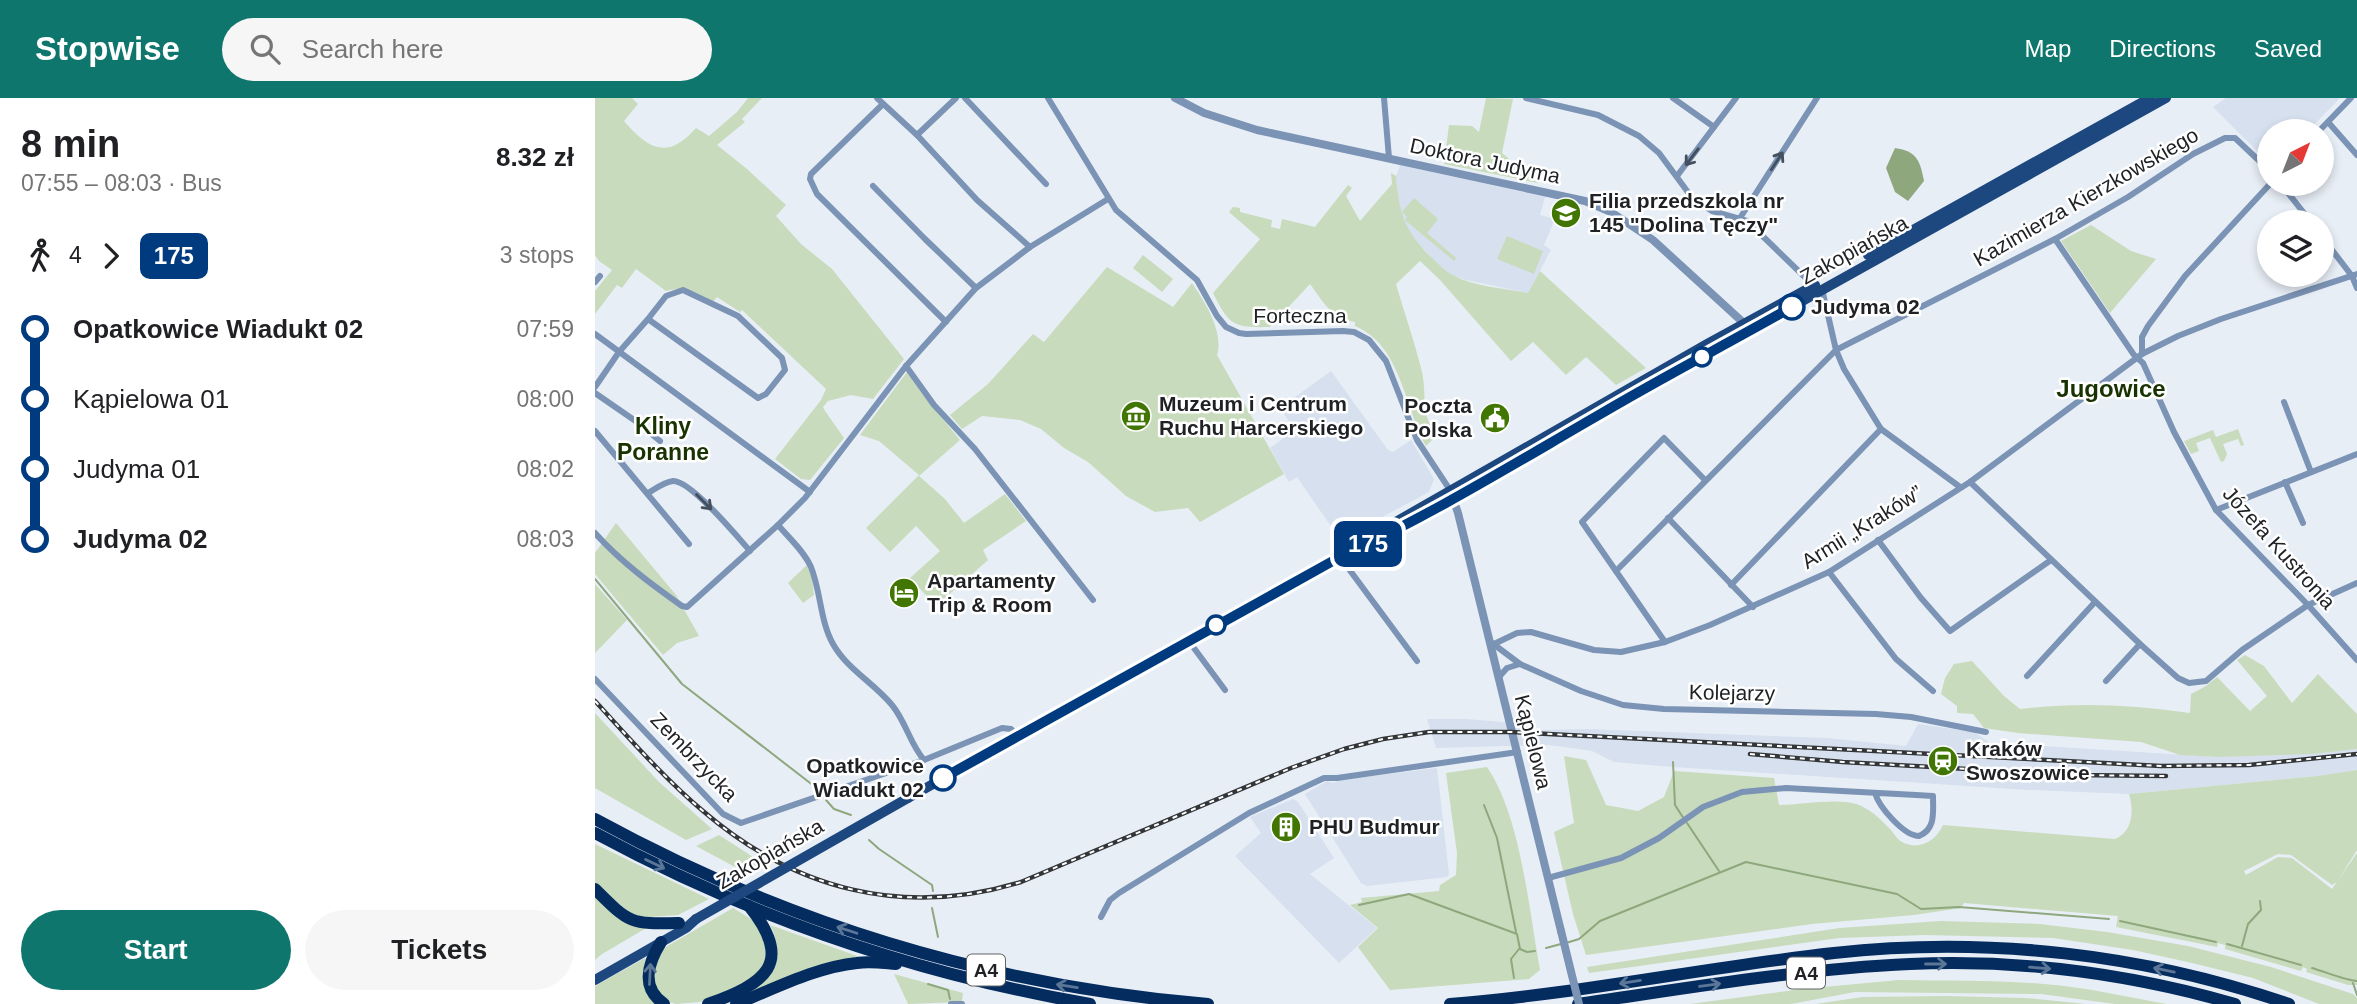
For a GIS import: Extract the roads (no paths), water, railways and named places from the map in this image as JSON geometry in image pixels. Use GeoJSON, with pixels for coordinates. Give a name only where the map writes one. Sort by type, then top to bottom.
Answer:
{"type":"FeatureCollection","features":[{"type":"Feature","properties":{"kind":"highway","name":"A4"},"geometry":{"type":"LineString","coordinates":[[595,819],[661,854],[731,886],[804,915],[903,948],[1051,983],[1123,995],[1208,1004]]}},
{"type":"Feature","properties":{"kind":"highway","name":"A4"},"geometry":{"type":"LineString","coordinates":[[595,833],[678,875],[827,936],[921,967],[1090,1004]]}},
{"type":"Feature","properties":{"kind":"highway"},"geometry":{"type":"LineString","coordinates":[[595,889],[619,913],[638,923],[680,923]]}},
{"type":"Feature","properties":{"kind":"highway"},"geometry":{"type":"LineString","coordinates":[[708,1004],[751,986],[768,968],[771,938],[749,906]]}},
{"type":"Feature","properties":{"kind":"highway"},"geometry":{"type":"LineString","coordinates":[[661,942],[648,975],[651,990],[664,1004]]}},
{"type":"Feature","properties":{"kind":"highway","name":"A4"},"geometry":{"type":"LineString","coordinates":[[1450,1004],[1574,991],[1835,953],[1959,948],[2032,950],[2131,963],[2192,976],[2289,1004]]}},
{"type":"Feature","properties":{"kind":"highway"},"geometry":{"type":"LineString","coordinates":[[736,1004],[847,964],[869,962],[921,967]]}},
{"type":"Feature","properties":{"kind":"highway","name":"A4"},"geometry":{"type":"LineString","coordinates":[[1578,1004],[1800,973],[1882,965],[1940,963],[2019,966],[2091,973],[2161,985],[2235,1004]]}},
{"type":"Feature","properties":{"kind":"main road","name":"Zakopiańska"},"geometry":{"type":"LineString","coordinates":[[1818,288],[2150,98]]}},
{"type":"Feature","properties":{"kind":"main road","name":"Zakopiańska"},"geometry":{"type":"LineString","coordinates":[[595,980],[686,928],[696,919],[1188,640],[1382,537],[1452,494],[1747,327],[2167,98]]}},
{"type":"Feature","properties":{"kind":"main road","name":"Zakopiańska"},"geometry":{"type":"LineString","coordinates":[[595,971],[680,923],[696,919]]}},
{"type":"Feature","properties":{"kind":"street"},"geometry":{"type":"LineString","coordinates":[[877,98],[917,135],[967,190],[1030,247]]}},
{"type":"Feature","properties":{"kind":"street"},"geometry":{"type":"LineString","coordinates":[[917,135],[956,98]]}},
{"type":"Feature","properties":{"kind":"street"},"geometry":{"type":"LineString","coordinates":[[965,98],[1047,184]]}},
{"type":"Feature","properties":{"kind":"street","name":"Forteczna"},"geometry":{"type":"LineString","coordinates":[[1048,98],[1108,199],[1126,220],[1197,280],[1217,316],[1231,330],[1246,334],[1343,331],[1354,332],[1369,340],[1386,361],[1417,440],[1452,494]]}},
{"type":"Feature","properties":{"kind":"street","name":"Doktora Judyma"},"geometry":{"type":"LineString","coordinates":[[1175,98],[1229,122],[1585,201],[1612,212],[1653,240],[1747,327]]}},
{"type":"Feature","properties":{"kind":"street"},"geometry":{"type":"LineString","coordinates":[[1384,98],[1389,158]]}},
{"type":"Feature","properties":{"kind":"street"},"geometry":{"type":"LineString","coordinates":[[1526,98],[1598,115],[1659,152],[1685,190],[1702,206],[1740,218],[1753,226],[1818,288],[1844,369],[1881,429],[1960,487]]}},
{"type":"Feature","properties":{"kind":"street"},"geometry":{"type":"LineString","coordinates":[[1673,98],[1714,127]]}},
{"type":"Feature","properties":{"kind":"street"},"geometry":{"type":"LineString","coordinates":[[1677,176],[1736,98]]}},
{"type":"Feature","properties":{"kind":"street"},"geometry":{"type":"LineString","coordinates":[[1740,218],[1817,98]]}},
{"type":"Feature","properties":{"kind":"street"},"geometry":{"type":"LineString","coordinates":[[2331,119],[2350,98]]}},
{"type":"Feature","properties":{"kind":"street"},"geometry":{"type":"LineString","coordinates":[[883,104],[811,174],[810,180],[817,194],[946,322]]}},
{"type":"Feature","properties":{"kind":"street"},"geometry":{"type":"LineString","coordinates":[[2335,130],[2357,155]]}},
{"type":"Feature","properties":{"kind":"street","name":"Kazimierza Kierzkowskiego"},"geometry":{"type":"LineString","coordinates":[[1616,571],[1836,350],[2055,239],[2128,197],[2193,154],[2225,138],[2235,138],[2257,159]]}},
{"type":"Feature","properties":{"kind":"street"},"geometry":{"type":"LineString","coordinates":[[873,186],[976,288]]}},
{"type":"Feature","properties":{"kind":"street"},"geometry":{"type":"LineString","coordinates":[[2140,356],[2142,337],[2177,287],[2259,196]]}},
{"type":"Feature","properties":{"kind":"street"},"geometry":{"type":"LineString","coordinates":[[2290,196],[2302,210]]}},
{"type":"Feature","properties":{"kind":"street"},"geometry":{"type":"LineString","coordinates":[[595,533],[620,559],[682,607],[687,607],[778,525],[810,492],[906,366],[976,288],[1030,247],[1108,199]]}},
{"type":"Feature","properties":{"kind":"street","name":"Józefa Kustronia"},"geometry":{"type":"LineString","coordinates":[[2055,239],[2140,356],[2215,510],[2308,605],[2357,660]]}},
{"type":"Feature","properties":{"kind":"street"},"geometry":{"type":"LineString","coordinates":[[2334,251],[2354,275],[2357,288]]}},
{"type":"Feature","properties":{"kind":"street"},"geometry":{"type":"LineString","coordinates":[[595,282],[600,275]]}},
{"type":"Feature","properties":{"kind":"street","name":"Armii „Kraków”"},"geometry":{"type":"LineString","coordinates":[[1492,643],[1531,632],[1594,650],[1621,652],[1665,642],[1753,607],[1829,572],[1970,482],[2140,356],[2178,335],[2354,275]]}},
{"type":"Feature","properties":{"kind":"street"},"geometry":{"type":"LineString","coordinates":[[595,387],[619,352],[649,320],[666,296],[683,290],[739,316],[782,358],[785,370],[766,394],[758,398],[649,320]]}},
{"type":"Feature","properties":{"kind":"street"},"geometry":{"type":"LineString","coordinates":[[595,334],[810,492]]}},
{"type":"Feature","properties":{"kind":"street"},"geometry":{"type":"LineString","coordinates":[[906,366],[1093,600]]}},
{"type":"Feature","properties":{"kind":"street"},"geometry":{"type":"LineString","coordinates":[[595,393],[660,441]]}},
{"type":"Feature","properties":{"kind":"street"},"geometry":{"type":"LineString","coordinates":[[2284,402],[2311,472]]}},
{"type":"Feature","properties":{"kind":"street"},"geometry":{"type":"LineString","coordinates":[[1731,585],[1881,429]]}},
{"type":"Feature","properties":{"kind":"street"},"geometry":{"type":"LineString","coordinates":[[595,431],[689,544]]}},
{"type":"Feature","properties":{"kind":"street"},"geometry":{"type":"LineString","coordinates":[[1665,642],[1582,522],[1664,438],[1705,480]]}},
{"type":"Feature","properties":{"kind":"street"},"geometry":{"type":"LineString","coordinates":[[2215,510],[2357,454]]}},
{"type":"Feature","properties":{"kind":"street"},"geometry":{"type":"LineString","coordinates":[[648,493],[669,482],[682,483],[706,504],[750,551]]}},
{"type":"Feature","properties":{"kind":"street"},"geometry":{"type":"LineString","coordinates":[[1970,482],[2095,602],[2183,681],[2195,684],[2210,678],[2242,650],[2308,605],[2357,583]]}},
{"type":"Feature","properties":{"kind":"street"},"geometry":{"type":"LineString","coordinates":[[2285,482],[2303,523]]}},
{"type":"Feature","properties":{"kind":"street","name":"Kąpielowa"},"geometry":{"type":"LineString","coordinates":[[1452,494],[1492,643],[1578,1004]]}},
{"type":"Feature","properties":{"kind":"street"},"geometry":{"type":"LineString","coordinates":[[1668,518],[1753,607]]}},
{"type":"Feature","properties":{"kind":"street"},"geometry":{"type":"LineString","coordinates":[[778,525],[809,564],[834,647],[851,667],[877,688],[894,707],[924,760]]}},
{"type":"Feature","properties":{"kind":"street"},"geometry":{"type":"LineString","coordinates":[[1878,540],[1921,598],[1950,631],[2051,560]]}},
{"type":"Feature","properties":{"kind":"street"},"geometry":{"type":"LineString","coordinates":[[1340,557],[1417,661]]}},
{"type":"Feature","properties":{"kind":"street"},"geometry":{"type":"LineString","coordinates":[[1829,572],[1896,659],[1933,691]]}},
{"type":"Feature","properties":{"kind":"street"},"geometry":{"type":"LineString","coordinates":[[2027,676],[2095,602]]}},
{"type":"Feature","properties":{"kind":"street"},"geometry":{"type":"LineString","coordinates":[[1188,640],[1225,690]]}},
{"type":"Feature","properties":{"kind":"street","name":"Kolejarzy"},"geometry":{"type":"LineString","coordinates":[[1492,643],[1520,664],[1581,691],[1634,707],[1876,714],[1911,717],[1986,732]]}},
{"type":"Feature","properties":{"kind":"street"},"geometry":{"type":"LineString","coordinates":[[2106,681],[2140,644]]}},
{"type":"Feature","properties":{"kind":"street"},"geometry":{"type":"LineString","coordinates":[[1499,677],[1507,668],[1520,664]]}},
{"type":"Feature","properties":{"kind":"street","name":"Zembrzycka"},"geometry":{"type":"LineString","coordinates":[[595,679],[723,814],[741,823],[924,760],[1002,729],[1011,729],[1017,736]]}},
{"type":"Feature","properties":{"kind":"street"},"geometry":{"type":"LineString","coordinates":[[1101,917],[1111,900],[1119,893],[1201,841],[1249,813],[1324,778],[1518,752]]}},
{"type":"Feature","properties":{"kind":"street"},"geometry":{"type":"LineString","coordinates":[[1548,878],[1621,858],[1659,838],[1703,807],[1728,796],[1756,790],[1786,788],[1933,796],[1931,827],[1926,833],[1916,836],[1904,831],[1880,805],[1875,793]]}},
{"type":"Feature","properties":{"kind":"street"},"geometry":{"type":"LineString","coordinates":[[951,1004],[962,1004]]}},
{"type":"Feature","properties":{"kind":"waterway"},"geometry":{"type":"LineString","coordinates":[[595,579],[682,684],[814,786]]}},
{"type":"Feature","properties":{"kind":"waterway"},"geometry":{"type":"LineString","coordinates":[[1673,762],[1675,805],[1684,819]]}},
{"type":"Feature","properties":{"kind":"waterway"},"geometry":{"type":"LineString","coordinates":[[826,800],[834,809],[851,815]]}},
{"type":"Feature","properties":{"kind":"waterway"},"geometry":{"type":"LineString","coordinates":[[1484,805],[1497,838],[1516,932]]}},
{"type":"Feature","properties":{"kind":"waterway"},"geometry":{"type":"LineString","coordinates":[[1687,823],[1719,871]]}},
{"type":"Feature","properties":{"kind":"waterway"},"geometry":{"type":"LineString","coordinates":[[869,840],[932,885],[933,891]]}},
{"type":"Feature","properties":{"kind":"waterway"},"geometry":{"type":"LineString","coordinates":[[1566,943],[1579,939],[1600,921],[1746,862],[1897,894],[1921,909],[1959,907],[2109,919]]}},
{"type":"Feature","properties":{"kind":"waterway"},"geometry":{"type":"LineString","coordinates":[[1359,905],[1409,894],[1517,934],[1520,949],[1535,951]]}},
{"type":"Feature","properties":{"kind":"waterway"},"geometry":{"type":"LineString","coordinates":[[2242,946],[2248,924],[2261,910],[2260,901]]}},
{"type":"Feature","properties":{"kind":"waterway"},"geometry":{"type":"LineString","coordinates":[[932,908],[938,937]]}},
{"type":"Feature","properties":{"kind":"waterway"},"geometry":{"type":"LineString","coordinates":[[2120,921],[2216,942]]}},
{"type":"Feature","properties":{"kind":"waterway"},"geometry":{"type":"LineString","coordinates":[[1546,948],[1561,944]]}},
{"type":"Feature","properties":{"kind":"waterway"},"geometry":{"type":"LineString","coordinates":[[2227,944],[2301,965]]}},
{"type":"Feature","properties":{"kind":"waterway"},"geometry":{"type":"LineString","coordinates":[[1514,978],[1511,959],[1519,949]]}},
{"type":"Feature","properties":{"kind":"waterway"},"geometry":{"type":"LineString","coordinates":[[2312,968],[2357,981]]}},
{"type":"Feature","properties":{"kind":"waterway"},"geometry":{"type":"LineString","coordinates":[[2353,983],[2357,995]]}},
{"type":"Feature","properties":{"kind":"waterway"},"geometry":{"type":"LineString","coordinates":[[928,984],[948,990],[950,999]]}},
{"type":"Feature","properties":{"kind":"railway"},"geometry":{"type":"LineString","coordinates":[[595,701],[675,785],[738,838],[813,878],[853,890],[893,896],[935,897],[978,893],[1021,882],[1291,768],[1344,749],[1383,739],[1429,732],[1512,732],[2161,766],[2249,765],[2357,754]]}},
{"type":"Feature","properties":{"kind":"railway"},"geometry":{"type":"LineString","coordinates":[[1750,754],[2074,775],[2166,776]]}},
{"type":"Feature","properties":{"kind":"place","name":"Filia przedszkola nr 145 \"Dolina Tęczy\""},"geometry":{"type":"Point","coordinates":[1566,213]}},
{"type":"Feature","properties":{"kind":"place","name":"Judyma 02"},"geometry":{"type":"Point","coordinates":[1792,307]}},
{"type":"Feature","properties":{"kind":"place","name":"Muzeum i Centrum Ruchu Harcerskiego"},"geometry":{"type":"Point","coordinates":[1136,416]}},
{"type":"Feature","properties":{"kind":"place","name":"Poczta Polska"},"geometry":{"type":"Point","coordinates":[1495,418]}},
{"type":"Feature","properties":{"kind":"place","name":"Apartamenty Trip & Room"},"geometry":{"type":"Point","coordinates":[904,593]}},
{"type":"Feature","properties":{"kind":"place","name":"Kraków Swoszowice"},"geometry":{"type":"Point","coordinates":[1943,761]}},
{"type":"Feature","properties":{"kind":"place","name":"Opatkowice Wiadukt 02"},"geometry":{"type":"Point","coordinates":[943,778]}},
{"type":"Feature","properties":{"kind":"place","name":"PHU Budmur"},"geometry":{"type":"Point","coordinates":[1286,827]}},
{"type":"Feature","properties":{"kind":"district","name":"Jugowice"},"geometry":{"type":"Point","coordinates":[2111,389]}},
{"type":"Feature","properties":{"kind":"district","name":"Kliny Poranne"},"geometry":{"type":"Point","coordinates":[663,439]}}]}
